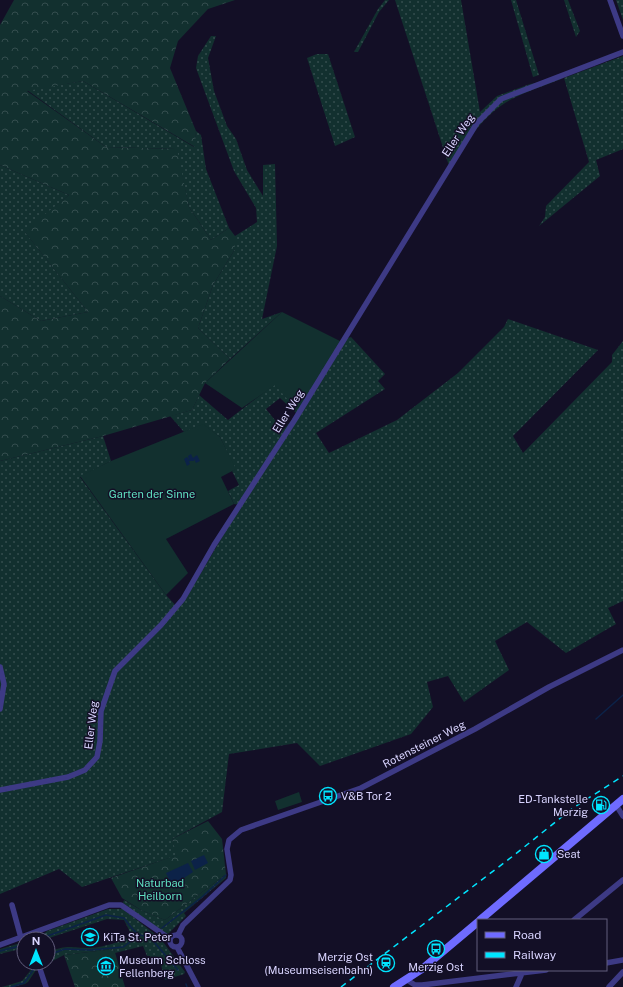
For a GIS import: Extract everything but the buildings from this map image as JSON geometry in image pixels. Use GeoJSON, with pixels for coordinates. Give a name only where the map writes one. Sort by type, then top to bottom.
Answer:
{"type":"FeatureCollection","features":[{"type":"Feature","properties":{"kind":"main road"},"geometry":{"type":"LineString","coordinates":[[481,919],[623,798]]}},
{"type":"Feature","properties":{"kind":"main road"},"geometry":{"type":"LineString","coordinates":[[394,987],[406,980],[477,923]]}},
{"type":"Feature","properties":{"kind":"street"},"geometry":{"type":"LineString","coordinates":[[610,0],[623,36]]}},
{"type":"Feature","properties":{"kind":"street","name":"Eller Weg"},"geometry":{"type":"LineString","coordinates":[[0,790],[78,774],[91,765],[97,757],[100,742],[101,711],[115,671],[161,625],[183,599],[214,545],[294,421],[477,123],[501,99],[623,52]]}},
{"type":"Feature","properties":{"kind":"street","name":"Rotensteiner Weg"},"geometry":{"type":"LineString","coordinates":[[178,935],[183,926],[230,880],[231,875],[227,849],[234,834],[253,825],[361,788],[475,729],[549,687],[623,650]]}},
{"type":"Feature","properties":{"kind":"street"},"geometry":{"type":"LineString","coordinates":[[0,667],[4,684],[0,709]]}},
{"type":"Feature","properties":{"kind":"street"},"geometry":{"type":"LineString","coordinates":[[616,805],[623,816]]}},
{"type":"Feature","properties":{"kind":"street"},"geometry":{"type":"LineString","coordinates":[[575,919],[623,880]]}},
{"type":"Feature","properties":{"kind":"street"},"geometry":{"type":"LineString","coordinates":[[40,931],[116,904],[121,905],[170,939]]}},
{"type":"Feature","properties":{"kind":"street"},"geometry":{"type":"LineString","coordinates":[[12,905],[19,931]]}},
{"type":"Feature","properties":{"kind":"street"},"geometry":{"type":"LineString","coordinates":[[177,947],[182,941],[178,935],[174,935],[170,939],[170,945],[177,947],[198,987]]}},
{"type":"Feature","properties":{"kind":"street"},"geometry":{"type":"LineString","coordinates":[[0,945],[16,940]]}},
{"type":"Feature","properties":{"kind":"street"},"geometry":{"type":"LineString","coordinates":[[607,962],[623,960]]}},
{"type":"Feature","properties":{"kind":"street"},"geometry":{"type":"LineString","coordinates":[[41,971],[46,987]]}},
{"type":"Feature","properties":{"kind":"street"},"geometry":{"type":"LineString","coordinates":[[406,980],[415,985],[422,985],[534,971]]}},
{"type":"Feature","properties":{"kind":"street"},"geometry":{"type":"LineString","coordinates":[[516,987],[523,972]]}},
{"type":"Feature","properties":{"kind":"street"},"geometry":{"type":"LineString","coordinates":[[609,987],[623,972]]}},
{"type":"Feature","properties":{"kind":"green space"},"geometry":{"type":"Polygon","coordinates":[[[14,0],[235,0],[208,9],[178,41],[170,68],[196,131],[195,147],[83,81],[27,91],[106,147],[177,149],[189,207],[211,240],[229,228],[235,236],[235,249],[213,285],[198,328],[230,359],[205,383],[192,410],[103,436],[0,461],[0,296],[41,321],[88,312],[24,231],[69,195],[0,165],[0,25],[14,0]]]}},
{"type":"Feature","properties":{"kind":"green space"},"geometry":{"type":"Polygon","coordinates":[[[385,0],[389,0],[379,12],[358,52],[354,52],[378,9],[385,0]]]}},
{"type":"Feature","properties":{"kind":"green space"},"geometry":{"type":"Polygon","coordinates":[[[395,0],[461,0],[480,112],[497,96],[530,84],[564,78],[510,100],[491,113],[462,149],[450,169],[395,0]]]}},
{"type":"Feature","properties":{"kind":"green space"},"geometry":{"type":"Polygon","coordinates":[[[511,0],[516,0],[539,75],[533,77],[511,0]]]}},
{"type":"Feature","properties":{"kind":"green space"},"geometry":{"type":"Polygon","coordinates":[[[564,0],[568,0],[580,31],[576,37],[564,0]]]}},
{"type":"Feature","properties":{"kind":"green space"},"geometry":{"type":"Polygon","coordinates":[[[616,0],[623,0],[623,20],[616,0]]]}},
{"type":"Feature","properties":{"kind":"green space"},"geometry":{"type":"Polygon","coordinates":[[[211,36],[216,36],[208,58],[214,91],[227,126],[236,139],[247,170],[263,196],[263,165],[275,164],[277,246],[262,319],[282,312],[230,359],[198,328],[213,285],[235,249],[235,236],[257,222],[256,208],[234,171],[196,68],[198,56],[211,36]]]}},
{"type":"Feature","properties":{"kind":"green space"},"geometry":{"type":"Polygon","coordinates":[[[317,54],[328,54],[355,137],[335,146],[307,58],[317,54]]]}},
{"type":"Feature","properties":{"kind":"green space"},"geometry":{"type":"Polygon","coordinates":[[[623,56],[623,149],[596,160],[600,176],[539,226],[545,217],[546,206],[589,162],[564,78],[623,56]]]}},
{"type":"Feature","properties":{"kind":"green space"},"geometry":{"type":"Polygon","coordinates":[[[83,81],[194,147],[196,131],[201,135],[206,169],[229,228],[211,240],[189,207],[176,149],[106,147],[27,90],[83,81]]]}},
{"type":"Feature","properties":{"kind":"green space"},"geometry":{"type":"Polygon","coordinates":[[[0,165],[69,195],[25,232],[88,312],[41,321],[0,296],[0,165]]]}},
{"type":"Feature","properties":{"kind":"green space"},"geometry":{"type":"Polygon","coordinates":[[[282,312],[340,341],[297,410],[275,385],[242,408],[205,383],[282,312]]]}},
{"type":"Feature","properties":{"kind":"green space"},"geometry":{"type":"Polygon","coordinates":[[[508,319],[598,350],[513,436],[523,453],[612,362],[612,355],[623,341],[623,601],[608,608],[616,624],[566,653],[527,622],[495,641],[509,670],[464,702],[448,676],[427,682],[433,707],[411,734],[320,766],[297,743],[229,754],[222,812],[172,839],[178,855],[82,887],[59,869],[0,894],[0,461],[103,436],[111,461],[80,477],[166,595],[177,607],[201,573],[241,505],[234,504],[228,491],[239,485],[232,471],[235,469],[220,437],[203,425],[184,432],[170,416],[192,410],[199,395],[228,420],[275,384],[340,341],[351,337],[385,374],[378,381],[385,389],[316,433],[329,453],[397,420],[458,373],[504,327],[508,319]],[[280,398],[266,409],[283,430],[297,414],[280,398]]]}},
{"type":"Feature","properties":{"kind":"green space","name":"Garten der Sinne"},"geometry":{"type":"Polygon","coordinates":[[[203,424],[220,437],[236,469],[221,477],[234,504],[166,539],[188,573],[166,595],[80,476],[111,461],[203,424]]]}},
{"type":"Feature","properties":{"kind":"green space"},"geometry":{"type":"Polygon","coordinates":[[[299,792],[302,802],[278,810],[275,801],[299,792]]]}},
{"type":"Feature","properties":{"kind":"green space","name":"Naturbad Heilborn"},"geometry":{"type":"Polygon","coordinates":[[[208,821],[222,839],[226,874],[165,920],[141,910],[122,898],[111,878],[177,855],[172,839],[208,821]]]}},
{"type":"Feature","properties":{"kind":"green space"},"geometry":{"type":"Polygon","coordinates":[[[226,874],[226,878],[184,913],[186,916],[168,934],[164,933],[123,903],[124,900],[141,910],[165,920],[226,874]]]}},
{"type":"Feature","properties":{"kind":"green space"},"geometry":{"type":"Polygon","coordinates":[[[108,909],[123,909],[161,939],[185,972],[184,974],[165,980],[160,961],[152,963],[150,956],[147,956],[143,946],[115,953],[114,949],[64,955],[56,959],[56,950],[65,947],[101,947],[132,936],[124,920],[107,919],[56,936],[56,931],[47,931],[108,909]]]}},
{"type":"Feature","properties":{"kind":"green space"},"geometry":{"type":"Polygon","coordinates":[[[16,944],[16,950],[0,954],[0,949],[16,944]]]}},
{"type":"Feature","properties":{"kind":"green space"},"geometry":{"type":"Polygon","coordinates":[[[114,949],[125,987],[75,987],[64,955],[114,949]]]}},
{"type":"Feature","properties":{"kind":"green space"},"geometry":{"type":"Polygon","coordinates":[[[30,971],[35,971],[25,984],[13,987],[2,987],[22,981],[30,971]]]}},
{"type":"Feature","properties":{"kind":"water"},"geometry":{"type":"Polygon","coordinates":[[[191,454],[193,458],[197,455],[200,461],[196,463],[194,459],[194,461],[189,461],[190,464],[187,466],[184,459],[187,457],[189,460],[188,456],[191,454]]]}},
{"type":"Feature","properties":{"kind":"water"},"geometry":{"type":"Polygon","coordinates":[[[204,855],[208,863],[195,870],[191,861],[204,855]]]}},
{"type":"Feature","properties":{"kind":"water"},"geometry":{"type":"Polygon","coordinates":[[[188,863],[193,872],[172,886],[166,873],[188,863]]]}},
{"type":"Feature","properties":{"kind":"waterway"},"geometry":{"type":"LineString","coordinates":[[596,719],[623,695]]}},
{"type":"Feature","properties":{"kind":"waterway"},"geometry":{"type":"LineString","coordinates":[[162,928],[202,897],[226,875]]}},
{"type":"Feature","properties":{"kind":"waterway"},"geometry":{"type":"LineString","coordinates":[[56,933],[106,915],[124,918],[135,932],[142,936],[151,935]]}},
{"type":"Feature","properties":{"kind":"waterway"},"geometry":{"type":"LineString","coordinates":[[56,952],[65,949],[91,950],[123,947],[140,935]]}},
{"type":"Feature","properties":{"kind":"waterway"},"geometry":{"type":"LineString","coordinates":[[149,936],[178,970]]}},
{"type":"Feature","properties":{"kind":"waterway"},"geometry":{"type":"LineString","coordinates":[[0,951],[16,947]]}},
{"type":"Feature","properties":{"kind":"waterway"},"geometry":{"type":"LineString","coordinates":[[11,987],[24,983],[32,971]]}},
{"type":"Feature","properties":{"kind":"railway"},"geometry":{"type":"LineString","coordinates":[[341,987],[513,856],[573,808],[623,776]]}},
{"type":"Feature","properties":{"kind":"place","name":"V&B Tor 2"},"geometry":{"type":"Point","coordinates":[328,796]}},
{"type":"Feature","properties":{"kind":"place","name":"ED-Tankstelle Merzig"},"geometry":{"type":"Point","coordinates":[601,805]}},
{"type":"Feature","properties":{"kind":"place","name":"Seat"},"geometry":{"type":"Point","coordinates":[544,854]}},
{"type":"Feature","properties":{"kind":"place","name":"KiTa St. Peter"},"geometry":{"type":"Point","coordinates":[90,937]}},
{"type":"Feature","properties":{"kind":"place","name":"Merzig Ost"},"geometry":{"type":"Point","coordinates":[436,949]}},
{"type":"Feature","properties":{"kind":"place","name":"Merzig Ost (Museumseisenbahn)"},"geometry":{"type":"Point","coordinates":[386,963]}},
{"type":"Feature","properties":{"kind":"place","name":"Museum Schloss Fellenberg"},"geometry":{"type":"Point","coordinates":[106,966]}}]}
